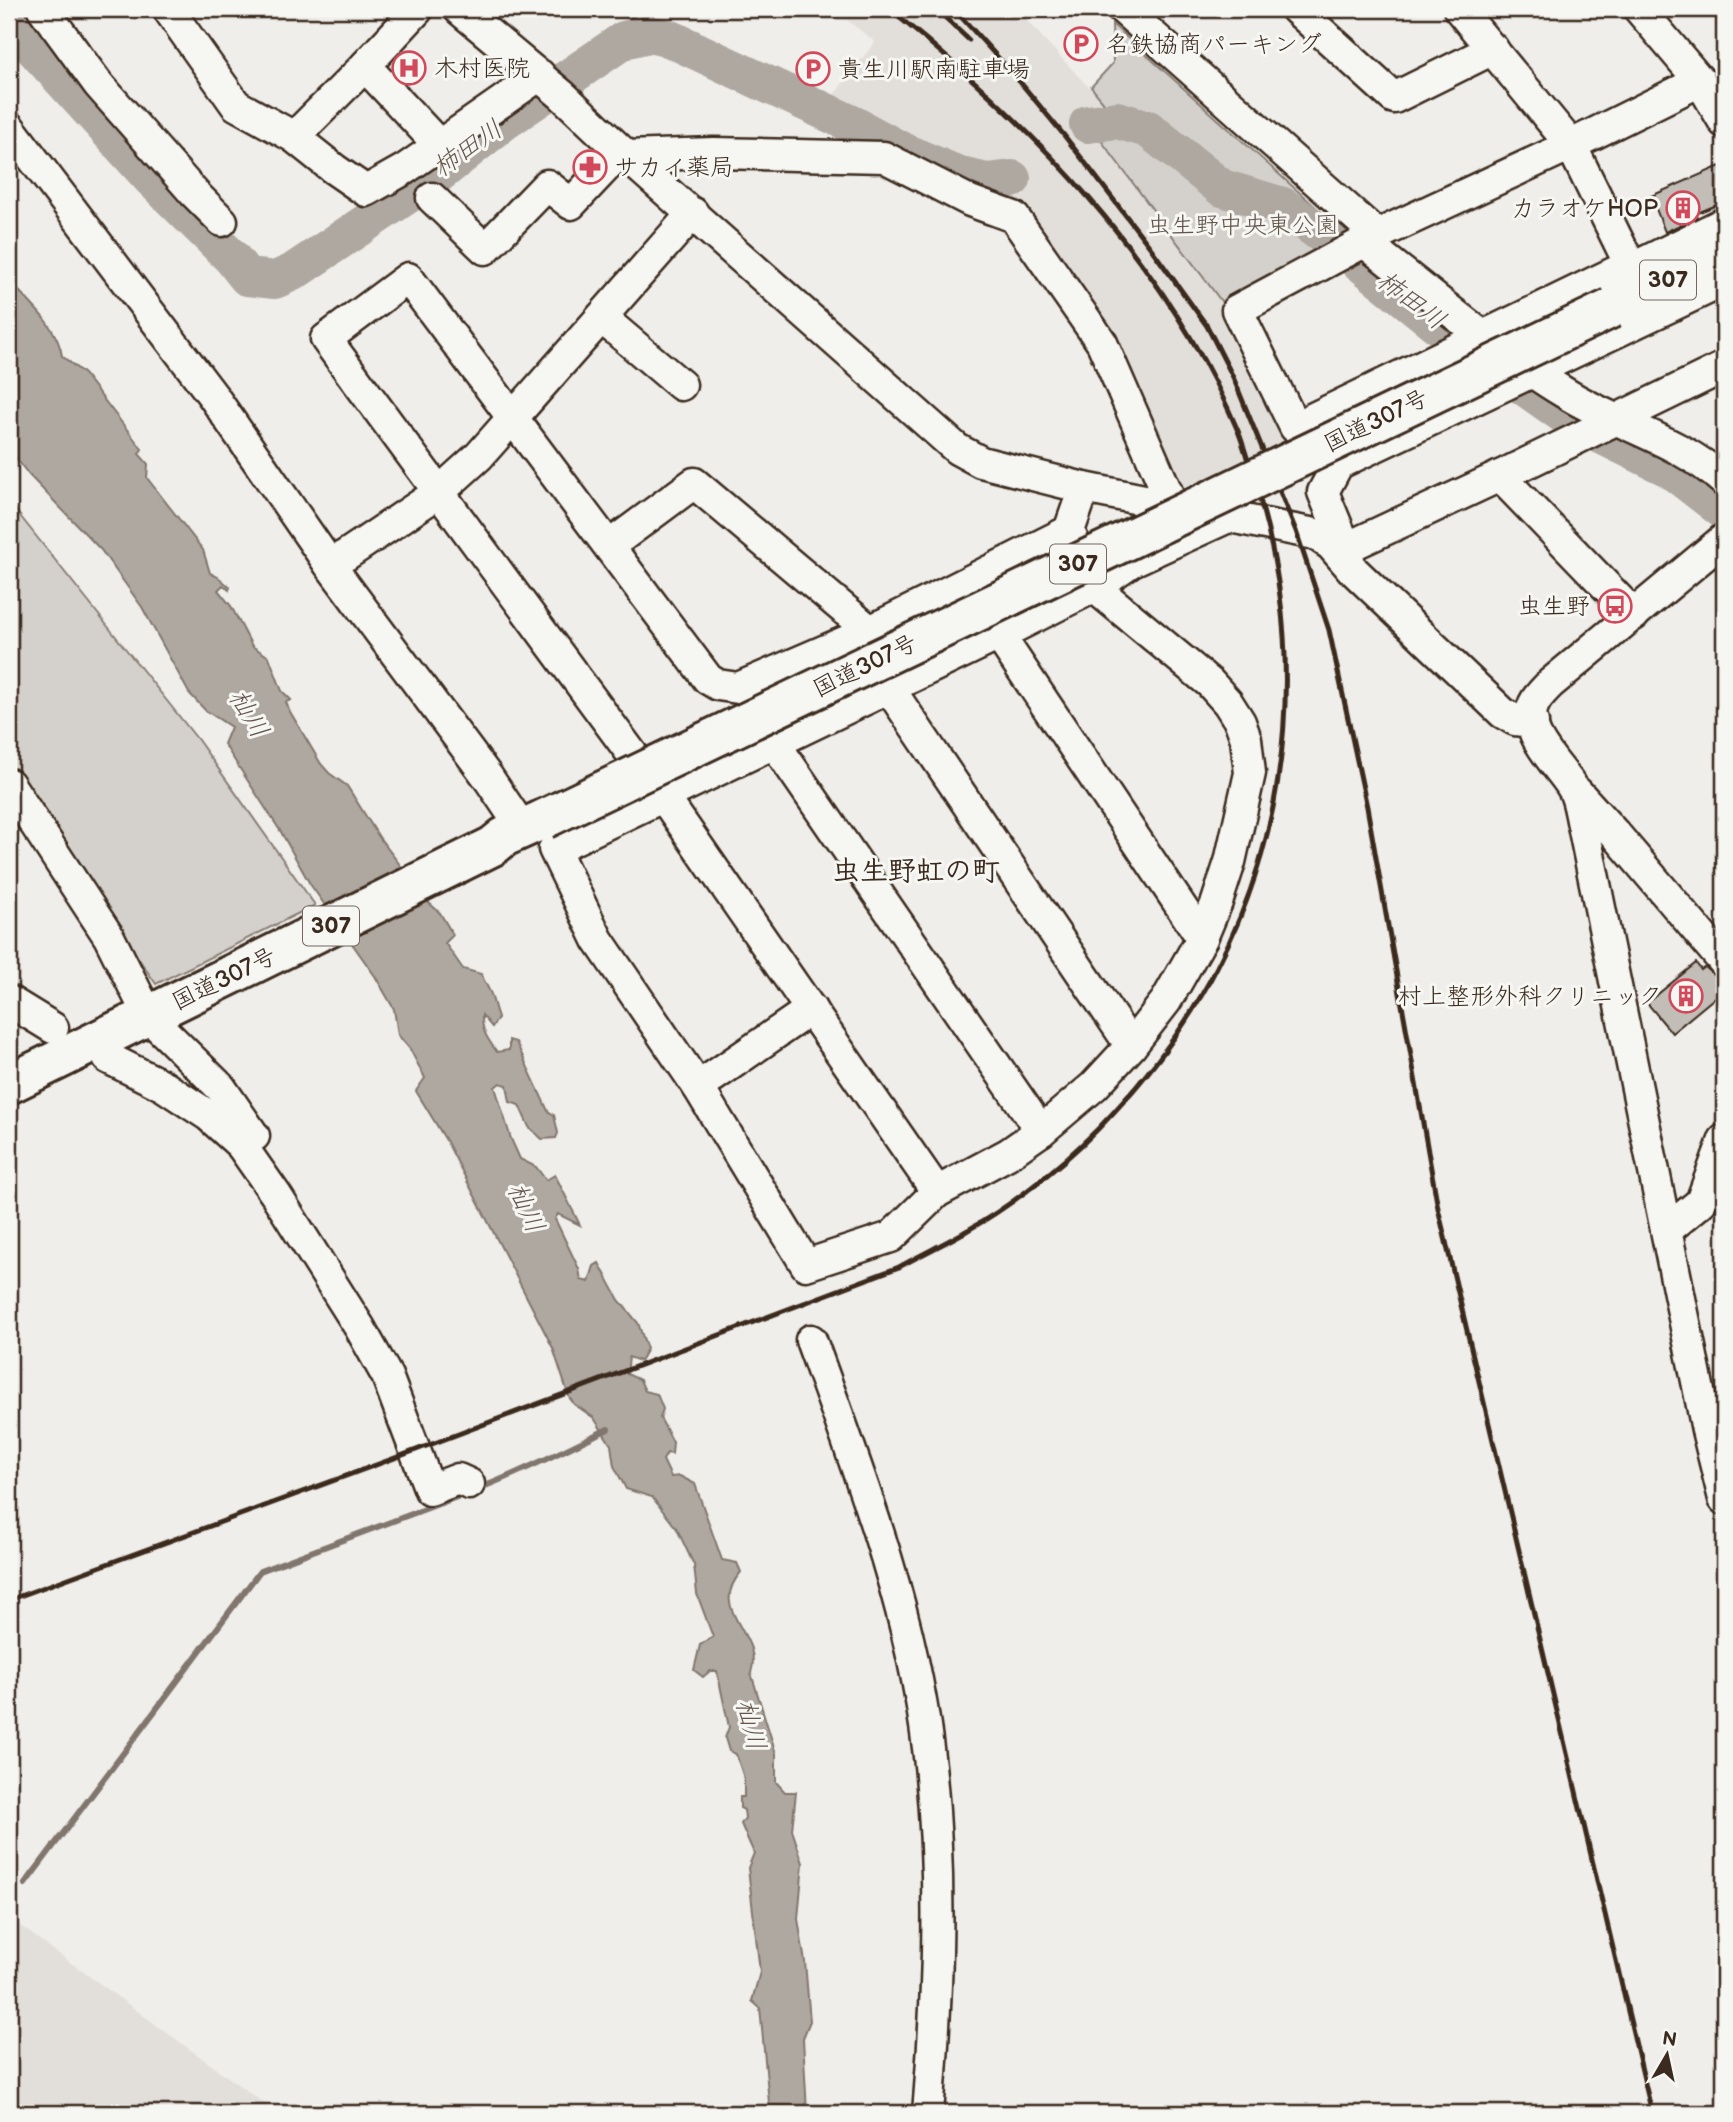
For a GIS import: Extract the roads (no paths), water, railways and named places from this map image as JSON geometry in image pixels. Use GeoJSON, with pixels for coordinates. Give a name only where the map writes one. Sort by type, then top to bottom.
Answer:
{"type":"FeatureCollection","features":[{"type":"Feature","properties":{"kind":"highway","name":"国道307号"},"geometry":{"type":"LineString","coordinates":[[9,1084],[520,831],[1724,253]]}},
{"type":"Feature","properties":{"kind":"street"},"geometry":{"type":"LineString","coordinates":[[43,9],[98,84],[222,221]]}},
{"type":"Feature","properties":{"kind":"street"},"geometry":{"type":"LineString","coordinates":[[168,9],[236,105],[294,137],[366,191],[405,169],[438,144],[550,85]]}},
{"type":"Feature","properties":{"kind":"street"},"geometry":{"type":"LineString","coordinates":[[294,137],[418,9]]}},
{"type":"Feature","properties":{"kind":"street"},"geometry":{"type":"LineString","coordinates":[[459,9],[550,85],[624,154],[957,449],[981,462],[1084,488],[1315,534],[1348,558],[1503,713],[1515,720],[1533,722]]}},
{"type":"Feature","properties":{"kind":"street"},"geometry":{"type":"LineString","coordinates":[[1123,9],[1367,240],[1530,374],[1612,421],[1698,461],[1724,481]]}},
{"type":"Feature","properties":{"kind":"street"},"geometry":{"type":"LineString","coordinates":[[1296,9],[1394,98],[1493,49]]}},
{"type":"Feature","properties":{"kind":"street"},"geometry":{"type":"LineString","coordinates":[[1459,9],[1571,145],[1630,265]]}},
{"type":"Feature","properties":{"kind":"street"},"geometry":{"type":"LineString","coordinates":[[1639,9],[1700,81],[1724,122]]}},
{"type":"Feature","properties":{"kind":"street"},"geometry":{"type":"LineString","coordinates":[[365,66],[438,144]]}},
{"type":"Feature","properties":{"kind":"street"},"geometry":{"type":"LineString","coordinates":[[1700,81],[1571,145],[1367,240],[1237,310],[1295,426],[1630,265],[1641,264],[1724,223]]}},
{"type":"Feature","properties":{"kind":"street"},"geometry":{"type":"LineString","coordinates":[[9,127],[213,396],[329,564],[488,776],[520,831]]}},
{"type":"Feature","properties":{"kind":"street"},"geometry":{"type":"LineString","coordinates":[[432,198],[485,249],[547,185],[571,204],[624,154],[884,157],[970,201],[1014,217],[1102,343],[1173,506]]}},
{"type":"Feature","properties":{"kind":"street"},"geometry":{"type":"LineString","coordinates":[[329,564],[438,493],[480,456],[693,213]]}},
{"type":"Feature","properties":{"kind":"street"},"geometry":{"type":"LineString","coordinates":[[937,1192],[663,796],[326,339],[408,278],[708,679],[718,685],[738,688],[870,631],[1069,531]]}},
{"type":"Feature","properties":{"kind":"street"},"geometry":{"type":"LineString","coordinates":[[1348,558],[1323,492],[1338,464],[1724,281]]}},
{"type":"Feature","properties":{"kind":"street"},"geometry":{"type":"LineString","coordinates":[[602,318],[681,385]]}},
{"type":"Feature","properties":{"kind":"street"},"geometry":{"type":"LineString","coordinates":[[1348,558],[1500,476],[1724,367]]}},
{"type":"Feature","properties":{"kind":"street"},"geometry":{"type":"LineString","coordinates":[[1500,476],[1634,615]]}},
{"type":"Feature","properties":{"kind":"street"},"geometry":{"type":"LineString","coordinates":[[609,547],[694,483],[870,631]]}},
{"type":"Feature","properties":{"kind":"street"},"geometry":{"type":"LineString","coordinates":[[1084,488],[1069,531],[1094,587],[1210,683],[1240,722],[1250,773],[1230,862],[1202,939],[1166,1001],[1094,1086],[1041,1131],[1008,1154],[937,1192],[891,1237],[806,1265],[698,1087],[598,940],[554,849],[999,635],[1094,587],[1132,561],[1228,517]]}},
{"type":"Feature","properties":{"kind":"street"},"geometry":{"type":"LineString","coordinates":[[1724,539],[1551,683],[1533,706],[1535,733],[1574,789],[1724,962]]}},
{"type":"Feature","properties":{"kind":"street"},"geometry":{"type":"LineString","coordinates":[[999,635],[1202,939]]}},
{"type":"Feature","properties":{"kind":"street"},"geometry":{"type":"LineString","coordinates":[[889,688],[1131,1045]]}},
{"type":"Feature","properties":{"kind":"street"},"geometry":{"type":"LineString","coordinates":[[775,744],[1041,1131]]}},
{"type":"Feature","properties":{"kind":"street"},"geometry":{"type":"LineString","coordinates":[[9,784],[159,1012],[220,1088],[254,1136],[241,1145]]}},
{"type":"Feature","properties":{"kind":"street"},"geometry":{"type":"LineString","coordinates":[[1574,789],[1667,1230],[1716,1427],[1724,1499]]}},
{"type":"Feature","properties":{"kind":"street"},"geometry":{"type":"LineString","coordinates":[[9,1001],[54,1028]]}},
{"type":"Feature","properties":{"kind":"street"},"geometry":{"type":"LineString","coordinates":[[698,1087],[811,1009]]}},
{"type":"Feature","properties":{"kind":"street"},"geometry":{"type":"LineString","coordinates":[[108,1058],[162,1085],[209,1116],[241,1145],[276,1195],[387,1376],[430,1490],[458,1479],[469,1484]]}},
{"type":"Feature","properties":{"kind":"street"},"geometry":{"type":"LineString","coordinates":[[1667,1230],[1701,1202],[1724,1140]]}},
{"type":"Feature","properties":{"kind":"street"},"geometry":{"type":"LineString","coordinates":[[811,1340],[863,1484],[897,1595],[928,1746],[935,1830],[937,1961],[936,2016],[928,2113]]}},
{"type":"Feature","properties":{"kind":"water","name":"杣川"},"geometry":{"type":"Polygon","coordinates":[[[9,280],[55,335],[62,356],[84,374],[142,449],[139,454],[148,464],[147,478],[203,550],[210,573],[230,587],[229,590],[223,585],[218,590],[231,606],[252,646],[269,657],[282,691],[291,700],[286,702],[289,710],[321,764],[347,786],[379,837],[428,902],[440,913],[453,935],[445,943],[463,969],[481,974],[491,994],[498,1018],[492,1027],[482,1015],[488,1039],[497,1052],[509,1050],[509,1040],[516,1042],[548,1111],[554,1115],[558,1133],[556,1138],[542,1139],[529,1127],[519,1105],[510,1102],[507,1085],[500,1083],[495,1087],[520,1159],[536,1167],[546,1180],[555,1175],[580,1225],[558,1214],[555,1219],[579,1269],[581,1280],[589,1282],[594,1266],[599,1263],[619,1300],[638,1323],[647,1349],[640,1361],[629,1357],[627,1374],[640,1380],[645,1391],[657,1394],[663,1409],[660,1418],[673,1442],[672,1454],[667,1453],[663,1460],[671,1477],[680,1476],[695,1484],[722,1560],[737,1563],[741,1572],[732,1586],[732,1611],[750,1646],[753,1659],[751,1673],[776,1754],[776,1782],[785,1792],[796,1792],[792,1830],[803,1863],[798,1919],[810,2021],[803,2038],[807,2113],[770,2113],[760,2008],[752,2001],[760,1972],[748,1868],[754,1853],[741,1824],[745,1818],[744,1810],[740,1808],[740,1797],[744,1797],[744,1778],[736,1754],[729,1751],[725,1738],[729,1727],[717,1671],[710,1671],[703,1677],[694,1670],[700,1645],[713,1637],[697,1594],[694,1565],[677,1529],[652,1497],[626,1489],[614,1466],[611,1445],[594,1418],[574,1404],[569,1397],[553,1348],[447,1142],[416,1091],[425,1078],[410,1049],[398,1035],[394,1009],[375,976],[310,884],[281,832],[224,744],[231,727],[205,710],[189,693],[142,607],[101,550],[29,475],[9,449],[9,280]]]}},
{"type":"Feature","properties":{"kind":"waterway"},"geometry":{"type":"LineString","coordinates":[[632,9],[633,38]]}},
{"type":"Feature","properties":{"kind":"waterway","name":"柿田川"},"geometry":{"type":"LineString","coordinates":[[9,21],[151,178],[232,258],[247,277],[275,280],[293,272],[440,173],[505,121],[624,40],[648,34],[671,39],[854,125],[902,151],[961,176],[987,182],[1012,179]]}},
{"type":"Feature","properties":{"kind":"waterway","name":"柿田川"},"geometry":{"type":"LineString","coordinates":[[1088,124],[1117,120],[1148,129],[1222,188],[1283,206],[1353,257],[1444,330],[1574,422],[1670,469],[1724,511]]}},
{"type":"Feature","properties":{"kind":"waterway"},"geometry":{"type":"LineString","coordinates":[[475,1490],[526,1469],[608,1429]]}},
{"type":"Feature","properties":{"kind":"waterway"},"geometry":{"type":"LineString","coordinates":[[25,1884],[260,1571],[465,1494]]}},
{"type":"Feature","properties":{"kind":"railway"},"geometry":{"type":"LineString","coordinates":[[9,1600],[403,1455],[899,1267],[987,1219],[1045,1177],[1081,1145],[1128,1097],[1156,1062],[1206,987],[1243,910],[1262,851],[1276,791],[1284,729],[1285,667],[1281,605],[1271,543],[1243,444],[1208,369],[1173,309],[1090,199],[993,99],[889,9]]}},
{"type":"Feature","properties":{"kind":"railway"},"geometry":{"type":"LineString","coordinates":[[936,9],[969,40]]}},
{"type":"Feature","properties":{"kind":"railway"},"geometry":{"type":"LineString","coordinates":[[954,9],[1063,134],[1207,326],[1233,377],[1296,531],[1329,630],[1367,807],[1438,1208],[1652,2113]]}},
{"type":"Feature","properties":{"kind":"place","name":"名鉄協商パーキング"},"geometry":{"type":"Point","coordinates":[1081,44]}},
{"type":"Feature","properties":{"kind":"place","name":"木村医院"},"geometry":{"type":"Point","coordinates":[409,68]}},
{"type":"Feature","properties":{"kind":"place","name":"貴生川駅南駐車場"},"geometry":{"type":"Point","coordinates":[813,69]}},
{"type":"Feature","properties":{"kind":"place","name":"サカイ薬局"},"geometry":{"type":"Point","coordinates":[590,167]}},
{"type":"Feature","properties":{"kind":"place","name":"カラオケHOP"},"geometry":{"type":"Point","coordinates":[1683,208]}},
{"type":"Feature","properties":{"kind":"place","name":"虫生野"},"geometry":{"type":"Point","coordinates":[1615,606]}},
{"type":"Feature","properties":{"kind":"place","name":"村上整形外科クリニック"},"geometry":{"type":"Point","coordinates":[1686,996]}},
{"type":"Feature","properties":{"kind":"district","name":"虫生野虹の町"},"geometry":{"type":"Point","coordinates":[916,871]}},
{"type":"Feature","properties":{"kind":"park label","name":"虫生野中央東公園"},"geometry":{"type":"Point","coordinates":[1243,225]}}]}
